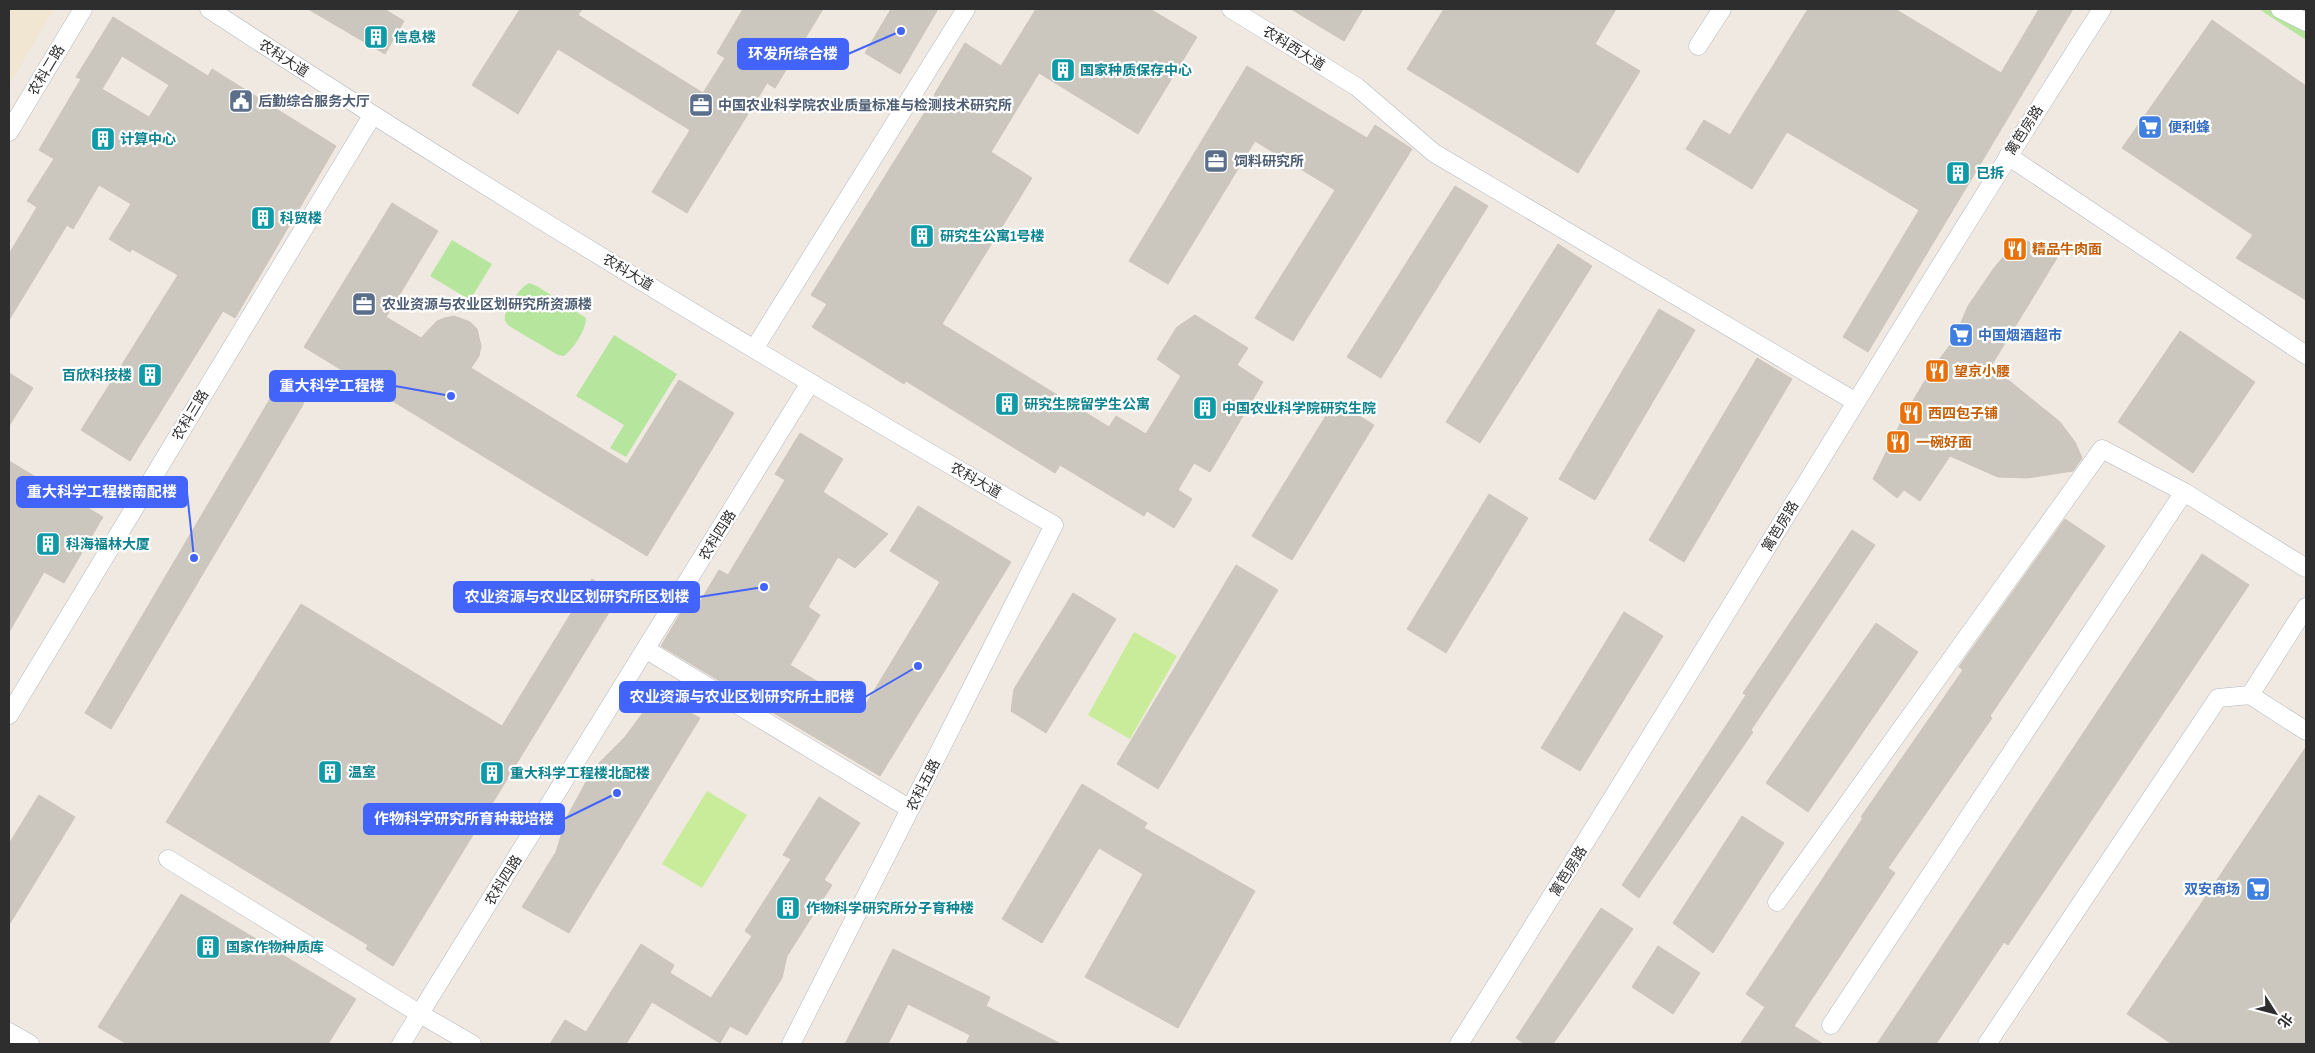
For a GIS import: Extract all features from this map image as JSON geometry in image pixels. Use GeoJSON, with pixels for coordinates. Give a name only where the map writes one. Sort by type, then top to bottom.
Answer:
{"type":"FeatureCollection","features":[{"type":"Feature","properties":{"kind":"street","name":"农科二路"},"geometry":{"type":"LineString","coordinates":[[9,132],[83,9]]}},
{"type":"Feature","properties":{"kind":"street","name":"农科大道"},"geometry":{"type":"LineString","coordinates":[[208,9],[372,116],[754,349],[1054,525]]}},
{"type":"Feature","properties":{"kind":"street"},"geometry":{"type":"LineString","coordinates":[[754,349],[966,9]]}},
{"type":"Feature","properties":{"kind":"street","name":"农科西大道"},"geometry":{"type":"LineString","coordinates":[[1231,9],[1357,88],[1434,153],[1856,402]]}},
{"type":"Feature","properties":{"kind":"street"},"geometry":{"type":"LineString","coordinates":[[1698,46],[1722,9]]}},
{"type":"Feature","properties":{"kind":"street","name":"篱笆房路"},"geometry":{"type":"LineString","coordinates":[[1459,1044],[1595,828],[2008,156],[2102,9]]}},
{"type":"Feature","properties":{"kind":"street"},"geometry":{"type":"LineString","coordinates":[[2280,9],[2306,22]]}},
{"type":"Feature","properties":{"kind":"street","name":"农科三路"},"geometry":{"type":"LineString","coordinates":[[9,715],[372,116]]}},
{"type":"Feature","properties":{"kind":"street"},"geometry":{"type":"LineString","coordinates":[[2008,156],[2306,355]]}},
{"type":"Feature","properties":{"kind":"street","name":"农科四路"},"geometry":{"type":"LineString","coordinates":[[401,1044],[810,383]]}},
{"type":"Feature","properties":{"kind":"street"},"geometry":{"type":"LineString","coordinates":[[1778,902],[2102,449],[2184,492],[2306,568]]}},
{"type":"Feature","properties":{"kind":"street"},"geometry":{"type":"LineString","coordinates":[[1831,1025],[2184,492]]}},
{"type":"Feature","properties":{"kind":"street","name":"农科五路"},"geometry":{"type":"LineString","coordinates":[[791,1044],[1054,525]]}},
{"type":"Feature","properties":{"kind":"street"},"geometry":{"type":"LineString","coordinates":[[2250,694],[2306,607]]}},
{"type":"Feature","properties":{"kind":"street"},"geometry":{"type":"LineString","coordinates":[[646,650],[910,809]]}},
{"type":"Feature","properties":{"kind":"street"},"geometry":{"type":"LineString","coordinates":[[1987,1044],[2218,698],[2250,694],[2306,731]]}},
{"type":"Feature","properties":{"kind":"street"},"geometry":{"type":"LineString","coordinates":[[168,859],[472,1044]]}},
{"type":"Feature","properties":{"kind":"street"},"geometry":{"type":"LineString","coordinates":[[9,1032],[30,1044]]}},
{"type":"Feature","properties":{"kind":"shaded area"},"geometry":{"type":"Polygon","coordinates":[[[9,9],[54,9],[9,85],[9,9]]]}},
{"type":"Feature","properties":{"kind":"green space"},"geometry":{"type":"Polygon","coordinates":[[[2259,9],[2306,9],[2306,40],[2259,9]]]}},
{"type":"Feature","properties":{"kind":"green space"},"geometry":{"type":"Polygon","coordinates":[[[452,240],[492,264],[470,300],[430,276],[452,240]]]}},
{"type":"Feature","properties":{"kind":"green space"},"geometry":{"type":"Polygon","coordinates":[[[529,283],[537,286],[586,318],[579,338],[564,356],[558,355],[509,326],[506,321],[505,315],[512,302],[522,288],[529,283]]]}},
{"type":"Feature","properties":{"kind":"green space"},"geometry":{"type":"Polygon","coordinates":[[[614,335],[677,374],[626,457],[610,448],[624,425],[576,396],[614,335]]]}},
{"type":"Feature","properties":{"kind":"green space"},"geometry":{"type":"Polygon","coordinates":[[[1134,632],[1177,656],[1130,739],[1088,715],[1134,632]]]}},
{"type":"Feature","properties":{"kind":"green space"},"geometry":{"type":"Polygon","coordinates":[[[707,791],[747,815],[702,888],[662,864],[707,791]]]}},
{"type":"Feature","properties":{"kind":"building","name":"信息楼"},"geometry":{"type":"Polygon","coordinates":[[[308,9],[384,9],[404,21],[385,54],[308,9]]]}},
{"type":"Feature","properties":{"kind":"building","name":"中国农业科学院农业质量标准与检测技术研究所"},"geometry":{"type":"Polygon","coordinates":[[[520,9],[582,9],[578,15],[703,93],[725,58],[717,53],[743,9],[823,9],[775,88],[767,83],[687,213],[652,192],[690,130],[558,49],[518,114],[472,85],[520,9]]]}},
{"type":"Feature","properties":{"kind":"building"},"geometry":{"type":"Polygon","coordinates":[[[891,9],[938,9],[900,74],[865,53],[891,9]]]}},
{"type":"Feature","properties":{"kind":"building"},"geometry":{"type":"Polygon","coordinates":[[[1036,9],[1150,9],[1197,37],[1138,134],[1039,73],[991,152],[1032,178],[942,324],[1109,427],[1116,416],[1146,434],[1181,376],[1157,359],[1177,327],[1195,315],[1248,348],[1237,365],[1263,382],[1210,472],[1194,463],[1178,490],[1192,499],[1174,528],[1147,511],[1144,516],[1060,465],[1055,473],[906,381],[904,384],[812,327],[827,304],[811,295],[935,96],[965,43],[1001,66],[1036,9]]]}},
{"type":"Feature","properties":{"kind":"building"},"geometry":{"type":"Polygon","coordinates":[[[1291,9],[1363,9],[1344,41],[1291,9]]]}},
{"type":"Feature","properties":{"kind":"building"},"geometry":{"type":"Polygon","coordinates":[[[1444,9],[1616,9],[1595,44],[1640,71],[1578,173],[1407,69],[1444,9]]]}},
{"type":"Feature","properties":{"kind":"building"},"geometry":{"type":"Polygon","coordinates":[[[1808,9],[1895,9],[2001,73],[2039,9],[2073,9],[1868,352],[1843,337],[1919,210],[1787,132],[1752,189],[1686,149],[1704,120],[1730,135],[1808,9]]]}},
{"type":"Feature","properties":{"kind":"building"},"geometry":{"type":"Polygon","coordinates":[[[113,17],[208,76],[212,69],[336,146],[235,318],[223,311],[130,461],[81,430],[178,275],[132,249],[130,252],[109,239],[131,204],[99,185],[73,229],[67,225],[9,320],[9,254],[37,207],[27,201],[54,159],[39,150],[81,79],[76,77],[113,17]],[[122,56],[102,89],[149,117],[169,85],[122,56]]]}},
{"type":"Feature","properties":{"kind":"building"},"geometry":{"type":"Polygon","coordinates":[[[2212,20],[2306,86],[2306,300],[2236,258],[2253,235],[2122,148],[2212,20]]]}},
{"type":"Feature","properties":{"kind":"building"},"geometry":{"type":"Polygon","coordinates":[[[1247,66],[1367,138],[1375,125],[1412,149],[1293,341],[1255,318],[1335,190],[1255,141],[1168,284],[1129,261],[1247,66]]]}},
{"type":"Feature","properties":{"kind":"building"},"geometry":{"type":"Polygon","coordinates":[[[1455,186],[1488,206],[1381,378],[1347,357],[1455,186]]]}},
{"type":"Feature","properties":{"kind":"building"},"geometry":{"type":"Polygon","coordinates":[[[392,203],[438,231],[386,317],[421,338],[437,321],[445,318],[454,316],[470,322],[477,329],[481,346],[479,356],[471,368],[627,464],[679,380],[734,413],[647,556],[304,347],[392,203]]]}},
{"type":"Feature","properties":{"kind":"building"},"geometry":{"type":"Polygon","coordinates":[[[2020,237],[2057,258],[1991,366],[2060,422],[2075,442],[2082,458],[2073,471],[2027,478],[1998,477],[1950,456],[1920,501],[1904,490],[1897,498],[1873,479],[1904,416],[1930,372],[1953,341],[1968,306],[1994,268],[2020,237]]]}},
{"type":"Feature","properties":{"kind":"building"},"geometry":{"type":"Polygon","coordinates":[[[1558,244],[1592,266],[1480,443],[1446,422],[1558,244]]]}},
{"type":"Feature","properties":{"kind":"building"},"geometry":{"type":"Polygon","coordinates":[[[1659,309],[1695,330],[1595,500],[1559,479],[1659,309]]]}},
{"type":"Feature","properties":{"kind":"building"},"geometry":{"type":"Polygon","coordinates":[[[2180,331],[2255,382],[2193,473],[2118,422],[2180,331]]]}},
{"type":"Feature","properties":{"kind":"building"},"geometry":{"type":"Polygon","coordinates":[[[1757,358],[1792,379],[1684,562],[1649,540],[1757,358]]]}},
{"type":"Feature","properties":{"kind":"building"},"geometry":{"type":"Polygon","coordinates":[[[9,373],[33,388],[9,426],[9,373]]]}},
{"type":"Feature","properties":{"kind":"building"},"geometry":{"type":"Polygon","coordinates":[[[277,387],[304,403],[111,729],[85,713],[277,387]]]}},
{"type":"Feature","properties":{"kind":"building"},"geometry":{"type":"Polygon","coordinates":[[[1335,401],[1374,425],[1292,560],[1252,536],[1335,401]]]}},
{"type":"Feature","properties":{"kind":"building"},"geometry":{"type":"Polygon","coordinates":[[[800,433],[843,459],[823,492],[888,534],[855,568],[838,557],[808,607],[820,615],[790,665],[863,709],[940,582],[890,551],[918,506],[1011,562],[880,776],[661,646],[689,599],[698,605],[719,570],[728,575],[785,480],[775,474],[800,433]]]}},
{"type":"Feature","properties":{"kind":"building","name":"科海福林大厦"},"geometry":{"type":"Polygon","coordinates":[[[9,461],[103,517],[64,583],[44,572],[9,632],[9,461]]]}},
{"type":"Feature","properties":{"kind":"building"},"geometry":{"type":"Polygon","coordinates":[[[1489,494],[1528,518],[1446,653],[1407,629],[1489,494]]]}},
{"type":"Feature","properties":{"kind":"building"},"geometry":{"type":"Polygon","coordinates":[[[2065,519],[2105,546],[1990,716],[1992,718],[1888,868],[1895,873],[1794,1026],[1823,1044],[1740,1044],[1765,1007],[1746,994],[1863,818],[1861,817],[1963,670],[1959,667],[2065,519]]]}},
{"type":"Feature","properties":{"kind":"building"},"geometry":{"type":"Polygon","coordinates":[[[1852,530],[1875,545],[1751,730],[1753,732],[1639,898],[1622,885],[1746,695],[1743,693],[1852,530]]]}},
{"type":"Feature","properties":{"kind":"building"},"geometry":{"type":"Polygon","coordinates":[[[2202,554],[2249,585],[2008,945],[2004,942],[1936,1044],[1877,1044],[2202,554]]]}},
{"type":"Feature","properties":{"kind":"building"},"geometry":{"type":"Polygon","coordinates":[[[1236,565],[1278,590],[1158,789],[1117,764],[1236,565]]]}},
{"type":"Feature","properties":{"kind":"building","name":"温室"},"geometry":{"type":"Polygon","coordinates":[[[592,579],[619,596],[393,966],[366,949],[368,945],[166,822],[301,604],[502,726],[592,579]]]}},
{"type":"Feature","properties":{"kind":"building"},"geometry":{"type":"Polygon","coordinates":[[[1073,593],[1116,619],[1046,733],[1011,711],[1014,689],[1073,593]]]}},
{"type":"Feature","properties":{"kind":"building"},"geometry":{"type":"Polygon","coordinates":[[[1624,612],[1663,636],[1580,771],[1541,748],[1624,612]]]}},
{"type":"Feature","properties":{"kind":"building"},"geometry":{"type":"Polygon","coordinates":[[[1876,623],[1918,652],[1808,812],[1766,783],[1876,623]]]}},
{"type":"Feature","properties":{"kind":"building"},"geometry":{"type":"Polygon","coordinates":[[[656,695],[700,718],[569,933],[522,907],[556,852],[567,817],[593,769],[625,737],[656,695]]]}},
{"type":"Feature","properties":{"kind":"building","name":"双安商场"},"geometry":{"type":"Polygon","coordinates":[[[2306,747],[2306,1044],[2172,1044],[2127,1014],[2306,747]]]}},
{"type":"Feature","properties":{"kind":"building"},"geometry":{"type":"Polygon","coordinates":[[[1082,784],[1147,823],[1144,828],[1255,891],[1178,1028],[1085,977],[1143,874],[1099,848],[1042,943],[1002,919],[1082,784]]]}},
{"type":"Feature","properties":{"kind":"building"},"geometry":{"type":"Polygon","coordinates":[[[39,795],[75,817],[9,925],[9,844],[39,795]]]}},
{"type":"Feature","properties":{"kind":"building","name":"作物科学研究所分子育种楼"},"geometry":{"type":"Polygon","coordinates":[[[819,797],[860,823],[824,880],[832,885],[787,956],[782,978],[747,1035],[730,1026],[720,1043],[652,1002],[626,1044],[550,1044],[565,1020],[586,1032],[641,944],[674,965],[670,973],[711,998],[752,936],[745,931],[791,859],[783,855],[819,797]]]}},
{"type":"Feature","properties":{"kind":"building"},"geometry":{"type":"Polygon","coordinates":[[[1742,816],[1784,843],[1713,953],[1673,923],[1742,816]]]}},
{"type":"Feature","properties":{"kind":"building","name":"国家作物种质库"},"geometry":{"type":"Polygon","coordinates":[[[181,894],[356,999],[328,1044],[127,1044],[98,1027],[181,894]]]}},
{"type":"Feature","properties":{"kind":"building"},"geometry":{"type":"Polygon","coordinates":[[[1601,908],[1633,929],[1553,1044],[1525,1044],[1516,1038],[1601,908]]]}},
{"type":"Feature","properties":{"kind":"building"},"geometry":{"type":"Polygon","coordinates":[[[1658,946],[1700,973],[1673,1014],[1632,987],[1658,946]]]}},
{"type":"Feature","properties":{"kind":"building"},"geometry":{"type":"Polygon","coordinates":[[[893,949],[990,997],[986,1006],[1061,1044],[966,1044],[970,1035],[908,1004],[888,1044],[845,1044],[893,949]]]}},
{"type":"Feature","properties":{"kind":"place","name":"环发所综合楼"},"geometry":{"type":"Point","coordinates":[901,31]}},
{"type":"Feature","properties":{"kind":"place","name":"信息楼"},"geometry":{"type":"Point","coordinates":[376,37]}},
{"type":"Feature","properties":{"kind":"place","name":"国家种质保存中心"},"geometry":{"type":"Point","coordinates":[1063,70]}},
{"type":"Feature","properties":{"kind":"place","name":"后勤综合服务大厅"},"geometry":{"type":"Point","coordinates":[241,101]}},
{"type":"Feature","properties":{"kind":"place","name":"中国农业科学院农业质量标准与检测技术研究所"},"geometry":{"type":"Point","coordinates":[701,105]}},
{"type":"Feature","properties":{"kind":"place","name":"便利蜂"},"geometry":{"type":"Point","coordinates":[2150,127]}},
{"type":"Feature","properties":{"kind":"place","name":"计算中心"},"geometry":{"type":"Point","coordinates":[103,139]}},
{"type":"Feature","properties":{"kind":"place","name":"饲料研究所"},"geometry":{"type":"Point","coordinates":[1216,161]}},
{"type":"Feature","properties":{"kind":"place","name":"已拆"},"geometry":{"type":"Point","coordinates":[1958,173]}},
{"type":"Feature","properties":{"kind":"place","name":"科贸楼"},"geometry":{"type":"Point","coordinates":[263,218]}},
{"type":"Feature","properties":{"kind":"place","name":"研究生公寓1号楼"},"geometry":{"type":"Point","coordinates":[922,236]}},
{"type":"Feature","properties":{"kind":"place","name":"精品牛肉面"},"geometry":{"type":"Point","coordinates":[2015,249]}},
{"type":"Feature","properties":{"kind":"place","name":"农业资源与农业区划研究所资源楼"},"geometry":{"type":"Point","coordinates":[364,304]}},
{"type":"Feature","properties":{"kind":"place","name":"中国烟酒超市"},"geometry":{"type":"Point","coordinates":[1961,335]}},
{"type":"Feature","properties":{"kind":"place","name":"望京小腰"},"geometry":{"type":"Point","coordinates":[1937,371]}},
{"type":"Feature","properties":{"kind":"place","name":"百欣科技楼"},"geometry":{"type":"Point","coordinates":[150,375]}},
{"type":"Feature","properties":{"kind":"place","name":"重大科学工程楼"},"geometry":{"type":"Point","coordinates":[451,396]}},
{"type":"Feature","properties":{"kind":"place","name":"研究生院留学生公寓"},"geometry":{"type":"Point","coordinates":[1007,404]}},
{"type":"Feature","properties":{"kind":"place","name":"中国农业科学院研究生院"},"geometry":{"type":"Point","coordinates":[1205,408]}},
{"type":"Feature","properties":{"kind":"place","name":"西四包子铺"},"geometry":{"type":"Point","coordinates":[1911,413]}},
{"type":"Feature","properties":{"kind":"place","name":"一碗好面"},"geometry":{"type":"Point","coordinates":[1898,442]}},
{"type":"Feature","properties":{"kind":"place","name":"科海福林大厦"},"geometry":{"type":"Point","coordinates":[48,544]}},
{"type":"Feature","properties":{"kind":"place","name":"重大科学工程楼南配楼"},"geometry":{"type":"Point","coordinates":[194,558]}},
{"type":"Feature","properties":{"kind":"place","name":"农业资源与农业区划研究所区划楼"},"geometry":{"type":"Point","coordinates":[764,587]}},
{"type":"Feature","properties":{"kind":"place","name":"农业资源与农业区划研究所土肥楼"},"geometry":{"type":"Point","coordinates":[918,666]}},
{"type":"Feature","properties":{"kind":"place","name":"温室"},"geometry":{"type":"Point","coordinates":[330,772]}},
{"type":"Feature","properties":{"kind":"place","name":"重大科学工程楼北配楼"},"geometry":{"type":"Point","coordinates":[492,773]}},
{"type":"Feature","properties":{"kind":"place","name":"作物科学研究所育种栽培楼"},"geometry":{"type":"Point","coordinates":[617,793]}},
{"type":"Feature","properties":{"kind":"place","name":"双安商场"},"geometry":{"type":"Point","coordinates":[2258,889]}},
{"type":"Feature","properties":{"kind":"place","name":"作物科学研究所分子育种楼"},"geometry":{"type":"Point","coordinates":[788,908]}},
{"type":"Feature","properties":{"kind":"place","name":"国家作物种质库"},"geometry":{"type":"Point","coordinates":[208,947]}}]}
